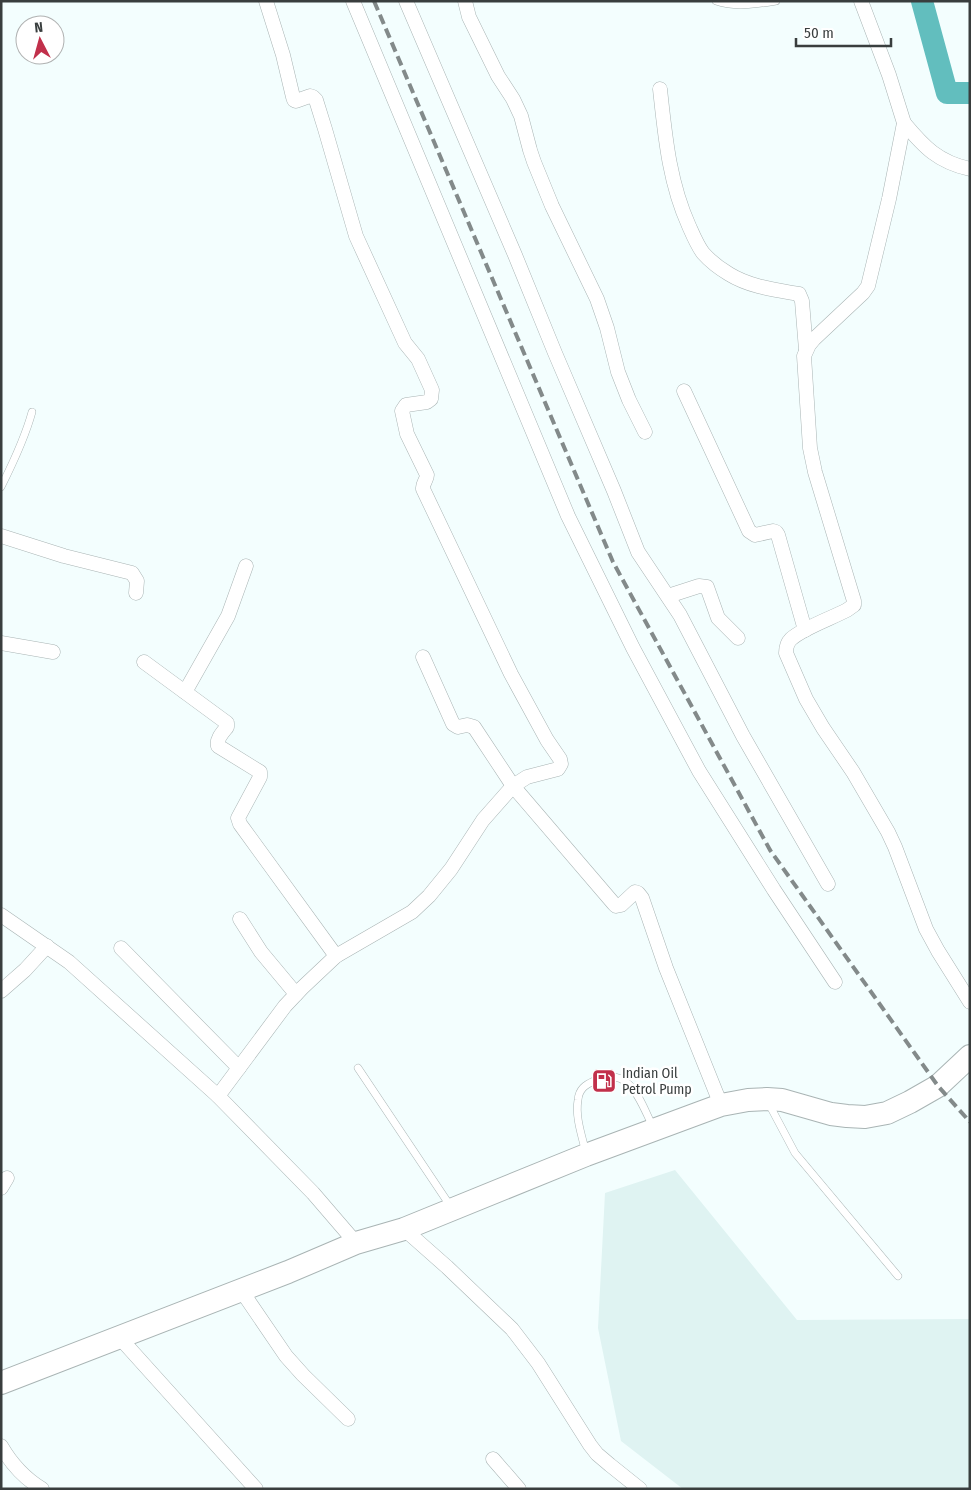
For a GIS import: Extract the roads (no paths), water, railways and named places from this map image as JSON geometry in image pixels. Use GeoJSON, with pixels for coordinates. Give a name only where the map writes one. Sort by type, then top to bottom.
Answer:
{"type":"FeatureCollection","features":[{"type":"Feature","properties":{"kind":"main road"},"geometry":{"type":"LineString","coordinates":[[1,1383],[356,1244],[404,1229],[586,1155],[721,1105],[767,1099],[782,1100],[831,1114],[847,1116],[886,1113],[905,1105],[938,1086],[970,1056]]}},
{"type":"Feature","properties":{"kind":"street"},"geometry":{"type":"LineString","coordinates":[[218,1096],[296,994],[336,956],[412,912],[430,896],[440,885],[484,820],[513,786],[527,777],[558,769],[561,766],[560,759],[511,674],[424,490],[423,487],[427,475],[407,434],[402,411],[406,405],[427,402],[431,399],[432,390],[418,359],[405,343],[356,236],[316,100],[310,96],[296,101],[293,97],[283,55],[266,1]]}},
{"type":"Feature","properties":{"kind":"street"},"geometry":{"type":"LineString","coordinates":[[353,1],[568,516],[633,648],[699,771],[835,982]]}},
{"type":"Feature","properties":{"kind":"street"},"geometry":{"type":"LineString","coordinates":[[406,1],[515,255],[638,552],[680,615],[743,736],[828,884]]}},
{"type":"Feature","properties":{"kind":"street"},"geometry":{"type":"LineString","coordinates":[[465,1],[469,17],[498,76],[522,116],[534,162],[552,206],[597,299],[607,328],[618,372],[629,400],[646,432]]}},
{"type":"Feature","properties":{"kind":"street"},"geometry":{"type":"LineString","coordinates":[[861,1],[889,75],[904,123],[929,151],[946,161],[970,169]]}},
{"type":"Feature","properties":{"kind":"street"},"geometry":{"type":"LineString","coordinates":[[660,88],[668,156],[673,178],[687,221],[702,251],[714,265],[731,276],[759,286],[799,294],[802,301],[806,350]]}},
{"type":"Feature","properties":{"kind":"street"},"geometry":{"type":"LineString","coordinates":[[904,123],[889,199],[868,286],[814,339],[804,356],[810,448],[815,472],[854,606],[805,630],[790,640],[786,649],[800,685],[823,728],[853,772],[896,847],[926,929],[970,1002]]}},
{"type":"Feature","properties":{"kind":"street"},"geometry":{"type":"LineString","coordinates":[[684,391],[749,531],[755,535],[773,531],[778,535],[805,630]]}},
{"type":"Feature","properties":{"kind":"street"},"geometry":{"type":"LineString","coordinates":[[1,536],[64,556],[132,573],[138,581],[136,593]]}},
{"type":"Feature","properties":{"kind":"street"},"geometry":{"type":"LineString","coordinates":[[185,692],[228,616],[246,566]]}},
{"type":"Feature","properties":{"kind":"street"},"geometry":{"type":"LineString","coordinates":[[668,596],[700,586],[707,587],[718,618],[738,638]]}},
{"type":"Feature","properties":{"kind":"street"},"geometry":{"type":"LineString","coordinates":[[1,643],[53,652]]}},
{"type":"Feature","properties":{"kind":"street"},"geometry":{"type":"LineString","coordinates":[[423,657],[453,724],[458,727],[467,725],[474,727],[513,786],[614,904],[616,906],[621,905],[635,892],[642,898],[666,968],[721,1105]]}},
{"type":"Feature","properties":{"kind":"street"},"geometry":{"type":"LineString","coordinates":[[144,662],[227,723],[227,727],[217,743],[219,748],[260,772],[260,777],[238,818],[240,824],[336,956]]}},
{"type":"Feature","properties":{"kind":"street"},"geometry":{"type":"LineString","coordinates":[[1,915],[48,946],[92,981],[218,1096],[313,1192],[356,1244]]}},
{"type":"Feature","properties":{"kind":"street"},"geometry":{"type":"LineString","coordinates":[[240,919],[261,952],[296,994]]}},
{"type":"Feature","properties":{"kind":"street"},"geometry":{"type":"LineString","coordinates":[[1,991],[48,946]]}},
{"type":"Feature","properties":{"kind":"street"},"geometry":{"type":"LineString","coordinates":[[121,948],[239,1068]]}},
{"type":"Feature","properties":{"kind":"street"},"geometry":{"type":"LineString","coordinates":[[404,1229],[448,1267],[512,1329],[538,1363],[594,1449],[610,1465],[640,1489]]}},
{"type":"Feature","properties":{"kind":"street"},"geometry":{"type":"LineString","coordinates":[[241,1290],[286,1356],[348,1419]]}},
{"type":"Feature","properties":{"kind":"street"},"geometry":{"type":"LineString","coordinates":[[120,1338],[256,1489]]}},
{"type":"Feature","properties":{"kind":"street"},"geometry":{"type":"LineString","coordinates":[[1,1446],[17,1470],[42,1489]]}},
{"type":"Feature","properties":{"kind":"street"},"geometry":{"type":"LineString","coordinates":[[493,1459],[519,1489]]}},
{"type":"Feature","properties":{"kind":"lane"},"geometry":{"type":"LineString","coordinates":[[716,1],[736,5],[776,1]]}},
{"type":"Feature","properties":{"kind":"lane"},"geometry":{"type":"LineString","coordinates":[[1,487],[18,452],[32,412]]}},
{"type":"Feature","properties":{"kind":"lane"},"geometry":{"type":"LineString","coordinates":[[358,1068],[453,1209]]}},
{"type":"Feature","properties":{"kind":"lane"},"geometry":{"type":"LineString","coordinates":[[586,1155],[577,1110],[578,1100],[580,1091],[586,1084],[600,1078],[612,1076],[623,1079],[631,1084],[654,1130]]}},
{"type":"Feature","properties":{"kind":"lane"},"geometry":{"type":"LineString","coordinates":[[767,1099],[795,1154],[898,1276]]}},
{"type":"Feature","properties":{"kind":"waterway"},"geometry":{"type":"LineString","coordinates":[[922,1],[947,93],[970,93]]}},
{"type":"Feature","properties":{"kind":"railway"},"geometry":{"type":"LineString","coordinates":[[374,1],[613,562],[770,850],[938,1086],[970,1122]]}},
{"type":"Feature","properties":{"kind":"place","name":"Indian Oil Petrol Pump"},"geometry":{"type":"Point","coordinates":[604,1081]}}]}
